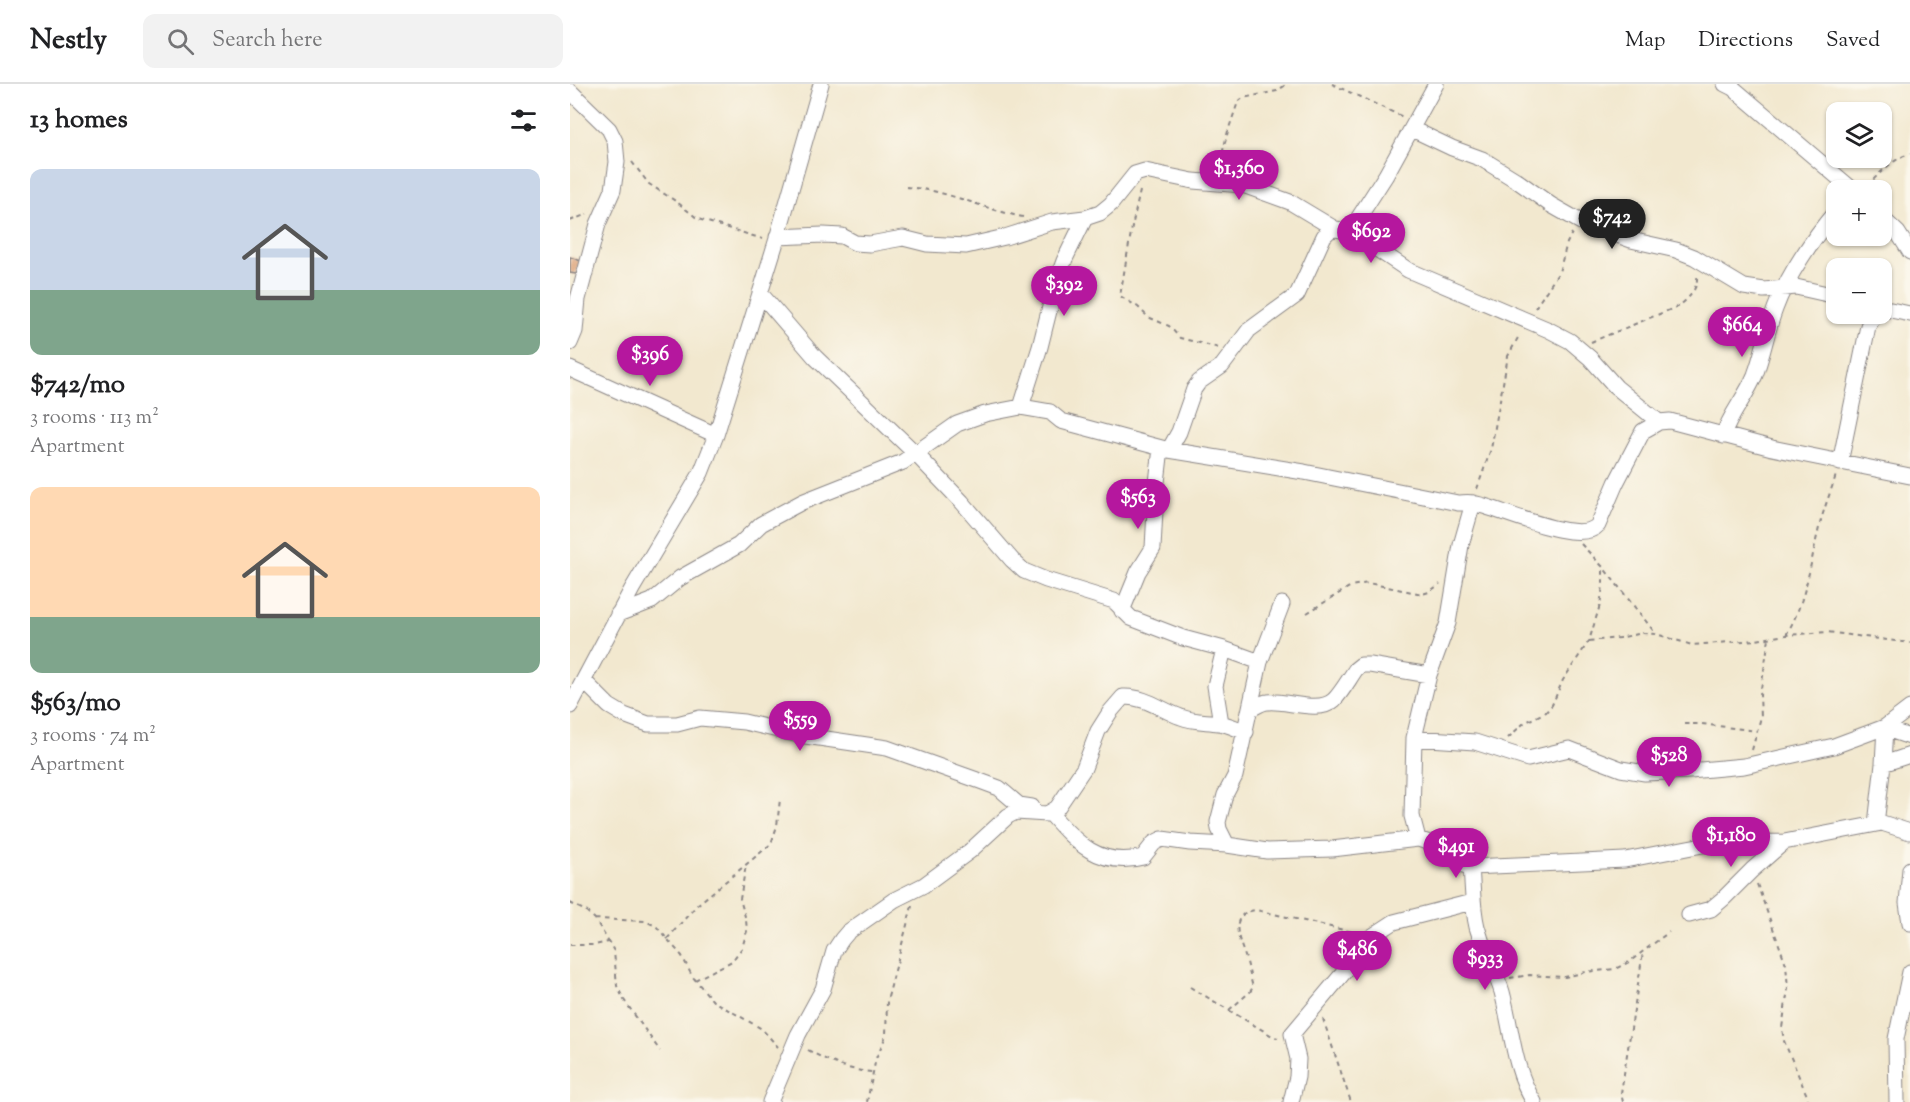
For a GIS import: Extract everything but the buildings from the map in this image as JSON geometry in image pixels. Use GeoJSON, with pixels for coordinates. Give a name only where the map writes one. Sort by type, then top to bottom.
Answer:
{"type":"FeatureCollection","features":[{"type":"Feature","properties":{"kind":"street"},"geometry":{"type":"LineString","coordinates":[[570,706],[618,614],[700,473],[716,435],[821,84]]}},
{"type":"Feature","properties":{"kind":"street"},"geometry":{"type":"LineString","coordinates":[[1122,611],[1138,572],[1154,548],[1156,490],[1165,449],[1179,432],[1194,388],[1221,366],[1249,330],[1297,295],[1324,236],[1329,231],[1342,230],[1386,175],[1436,84]]}},
{"type":"Feature","properties":{"kind":"street"},"geometry":{"type":"LineString","coordinates":[[1725,84],[1733,88],[1841,180]]}},
{"type":"Feature","properties":{"kind":"street"},"geometry":{"type":"LineString","coordinates":[[570,91],[609,129],[615,141],[617,162],[613,190],[598,225],[578,299],[575,331],[570,343]]}},
{"type":"Feature","properties":{"kind":"street"},"geometry":{"type":"LineString","coordinates":[[1414,126],[1482,159],[1581,222],[1631,240],[1676,250],[1694,257],[1744,287],[1764,290],[1784,287],[1826,293]]}},
{"type":"Feature","properties":{"kind":"street"},"geometry":{"type":"LineString","coordinates":[[776,240],[823,235],[842,236],[855,243],[903,238],[927,244],[966,246],[1005,237],[1052,222],[1085,219],[1100,213],[1111,204],[1135,174],[1145,171],[1193,181],[1243,185],[1290,202],[1408,270],[1570,341],[1616,387],[1659,422]]}},
{"type":"Feature","properties":{"kind":"street"},"geometry":{"type":"LineString","coordinates":[[1021,407],[1040,347],[1056,283],[1085,219]]}},
{"type":"Feature","properties":{"kind":"street"},"geometry":{"type":"LineString","coordinates":[[1723,436],[1727,423],[1744,398],[1755,374],[1774,311],[1784,287],[1826,224]]}},
{"type":"Feature","properties":{"kind":"street"},"geometry":{"type":"LineString","coordinates":[[1892,227],[1910,252]]}},
{"type":"Feature","properties":{"kind":"street"},"geometry":{"type":"LineString","coordinates":[[760,293],[815,357],[915,453],[1024,571],[1114,601],[1131,618],[1162,630],[1260,662]]}},
{"type":"Feature","properties":{"kind":"street"},"geometry":{"type":"LineString","coordinates":[[1892,312],[1910,314]]}},
{"type":"Feature","properties":{"kind":"street"},"geometry":{"type":"LineString","coordinates":[[1840,462],[1870,324]]}},
{"type":"Feature","properties":{"kind":"street"},"geometry":{"type":"LineString","coordinates":[[570,369],[716,435]]}},
{"type":"Feature","properties":{"kind":"street"},"geometry":{"type":"LineString","coordinates":[[618,614],[652,602],[680,578],[739,545],[761,524],[802,502],[903,462],[957,424],[985,414],[1021,407],[1041,409],[1050,412],[1061,421],[1165,449],[1304,472],[1446,501],[1473,503],[1551,528],[1563,529],[1589,531],[1598,525],[1643,430],[1659,422],[1670,421],[1723,436],[1910,476]]}},
{"type":"Feature","properties":{"kind":"street"},"geometry":{"type":"LineString","coordinates":[[1418,839],[1412,816],[1414,738],[1429,675],[1448,623],[1464,528],[1473,503]]}},
{"type":"Feature","properties":{"kind":"street"},"geometry":{"type":"LineString","coordinates":[[1227,845],[1218,822],[1225,795],[1235,776],[1260,662],[1282,604]]}},
{"type":"Feature","properties":{"kind":"street"},"geometry":{"type":"LineString","coordinates":[[1221,723],[1215,686],[1224,649]]}},
{"type":"Feature","properties":{"kind":"street"},"geometry":{"type":"LineString","coordinates":[[1251,709],[1261,703],[1270,702],[1326,705],[1334,701],[1361,665],[1429,675]]}},
{"type":"Feature","properties":{"kind":"street"},"geometry":{"type":"LineString","coordinates":[[584,681],[609,706],[624,715],[648,724],[677,724],[700,718],[744,722],[799,735],[886,748],[999,788],[1013,802],[1046,813],[1069,836],[1093,854],[1104,858],[1143,857],[1160,839],[1278,851],[1332,849],[1418,839],[1439,846],[1463,865],[1471,867],[1625,860],[1713,843],[1784,842],[1876,824],[1891,825],[1910,832]]}},
{"type":"Feature","properties":{"kind":"street"},"geometry":{"type":"LineString","coordinates":[[770,1102],[795,1042],[823,989],[834,951],[848,932],[970,851],[1008,816],[1016,812],[1046,813],[1063,800],[1084,768],[1098,731],[1123,697],[1146,701],[1194,721],[1221,723],[1246,732]]}},
{"type":"Feature","properties":{"kind":"street"},"geometry":{"type":"LineString","coordinates":[[1414,738],[1475,742],[1528,759],[1569,749],[1620,769],[1645,773],[1744,766],[1834,746],[1885,728],[1910,708]]}},
{"type":"Feature","properties":{"kind":"street"},"geometry":{"type":"LineString","coordinates":[[1885,728],[1910,737]]}},
{"type":"Feature","properties":{"kind":"street"},"geometry":{"type":"LineString","coordinates":[[1876,824],[1885,728]]}},
{"type":"Feature","properties":{"kind":"street"},"geometry":{"type":"LineString","coordinates":[[1883,764],[1910,755]]}},
{"type":"Feature","properties":{"kind":"street"},"geometry":{"type":"LineString","coordinates":[[1689,915],[1711,909],[1784,842]]}},
{"type":"Feature","properties":{"kind":"street"},"geometry":{"type":"LineString","coordinates":[[1471,867],[1472,902],[1477,926],[1489,962],[1498,979],[1506,1008],[1511,1044],[1526,1089],[1534,1102]]}},
{"type":"Feature","properties":{"kind":"street"},"geometry":{"type":"LineString","coordinates":[[1910,869],[1907,903],[1910,923]]}},
{"type":"Feature","properties":{"kind":"street"},"geometry":{"type":"LineString","coordinates":[[1291,1102],[1297,1077],[1298,1059],[1292,1035],[1371,937],[1394,922],[1472,902]]}},
{"type":"Feature","properties":{"kind":"street"},"geometry":{"type":"LineString","coordinates":[[1897,1102],[1896,1039],[1910,972]]}},
{"type":"Feature","properties":{"kind":"path"},"geometry":{"type":"LineString","coordinates":[[1216,182],[1228,131],[1238,102],[1243,98],[1277,91],[1287,84]]}},
{"type":"Feature","properties":{"kind":"path"},"geometry":{"type":"LineString","coordinates":[[1332,84],[1414,126]]}},
{"type":"Feature","properties":{"kind":"path"},"geometry":{"type":"LineString","coordinates":[[1873,180],[1887,166],[1910,154]]}},
{"type":"Feature","properties":{"kind":"path"},"geometry":{"type":"LineString","coordinates":[[629,158],[658,192],[677,202],[698,219],[776,240]]}},
{"type":"Feature","properties":{"kind":"path"},"geometry":{"type":"LineString","coordinates":[[1145,171],[1120,296],[1138,307],[1148,317],[1169,326],[1180,338],[1233,352]]}},
{"type":"Feature","properties":{"kind":"path"},"geometry":{"type":"LineString","coordinates":[[906,187],[934,191],[1029,218]]}},
{"type":"Feature","properties":{"kind":"path"},"geometry":{"type":"LineString","coordinates":[[1473,503],[1491,449],[1508,356],[1527,321],[1559,272],[1567,243],[1581,222]]}},
{"type":"Feature","properties":{"kind":"path"},"geometry":{"type":"LineString","coordinates":[[1578,348],[1679,306],[1690,297],[1698,280],[1694,257]]}},
{"type":"Feature","properties":{"kind":"path"},"geometry":{"type":"LineString","coordinates":[[1786,635],[1797,617],[1806,589],[1820,524],[1840,462]]}},
{"type":"Feature","properties":{"kind":"path"},"geometry":{"type":"LineString","coordinates":[[1563,529],[1587,549],[1656,634]]}},
{"type":"Feature","properties":{"kind":"path"},"geometry":{"type":"LineString","coordinates":[[1498,749],[1524,723],[1546,712],[1552,705],[1563,680],[1589,641],[1600,606],[1603,586],[1602,567]]}},
{"type":"Feature","properties":{"kind":"path"},"geometry":{"type":"LineString","coordinates":[[1307,613],[1350,586],[1368,583],[1422,594],[1429,592],[1456,571]]}},
{"type":"Feature","properties":{"kind":"path"},"geometry":{"type":"LineString","coordinates":[[1589,641],[1619,638],[1635,633],[1656,634],[1692,645],[1827,632],[1910,643]]}},
{"type":"Feature","properties":{"kind":"path"},"geometry":{"type":"LineString","coordinates":[[1744,766],[1753,747],[1761,717],[1760,695],[1769,638]]}},
{"type":"Feature","properties":{"kind":"path"},"geometry":{"type":"LineString","coordinates":[[1684,724],[1757,731]]}},
{"type":"Feature","properties":{"kind":"path"},"geometry":{"type":"LineString","coordinates":[[667,939],[697,905],[771,844],[777,826],[780,798]]}},
{"type":"Feature","properties":{"kind":"path"},"geometry":{"type":"LineString","coordinates":[[695,980],[732,961],[742,948],[747,931],[740,899],[747,863]]}},
{"type":"Feature","properties":{"kind":"path"},"geometry":{"type":"LineString","coordinates":[[1752,870],[1762,903],[1786,964],[1788,989],[1782,1028],[1784,1041],[1808,1098],[1807,1102]]}},
{"type":"Feature","properties":{"kind":"path"},"geometry":{"type":"LineString","coordinates":[[867,1102],[872,1072],[886,1036],[887,1001],[916,889]]}},
{"type":"Feature","properties":{"kind":"path"},"geometry":{"type":"LineString","coordinates":[[570,903],[586,911],[595,920],[609,942],[614,951],[617,986],[624,1000],[660,1051]]}},
{"type":"Feature","properties":{"kind":"path"},"geometry":{"type":"LineString","coordinates":[[1229,1010],[1250,992],[1252,987],[1236,933],[1241,917],[1247,911],[1256,910],[1371,937]]}},
{"type":"Feature","properties":{"kind":"path"},"geometry":{"type":"LineString","coordinates":[[595,920],[645,921],[656,926],[682,956],[695,980],[713,1001],[762,1029],[788,1059]]}},
{"type":"Feature","properties":{"kind":"path"},"geometry":{"type":"LineString","coordinates":[[1498,979],[1530,975],[1565,977],[1615,969],[1643,952],[1669,932]]}},
{"type":"Feature","properties":{"kind":"path"},"geometry":{"type":"LineString","coordinates":[[570,945],[595,945],[609,942]]}},
{"type":"Feature","properties":{"kind":"path"},"geometry":{"type":"LineString","coordinates":[[1623,1102],[1621,1093],[1643,952]]}},
{"type":"Feature","properties":{"kind":"path"},"geometry":{"type":"LineString","coordinates":[[1190,987],[1274,1038],[1292,1035]]}},
{"type":"Feature","properties":{"kind":"path"},"geometry":{"type":"LineString","coordinates":[[1318,1004],[1351,1102]]}},
{"type":"Feature","properties":{"kind":"path"},"geometry":{"type":"LineString","coordinates":[[795,1042],[840,1065],[862,1072],[872,1072]]}}]}
